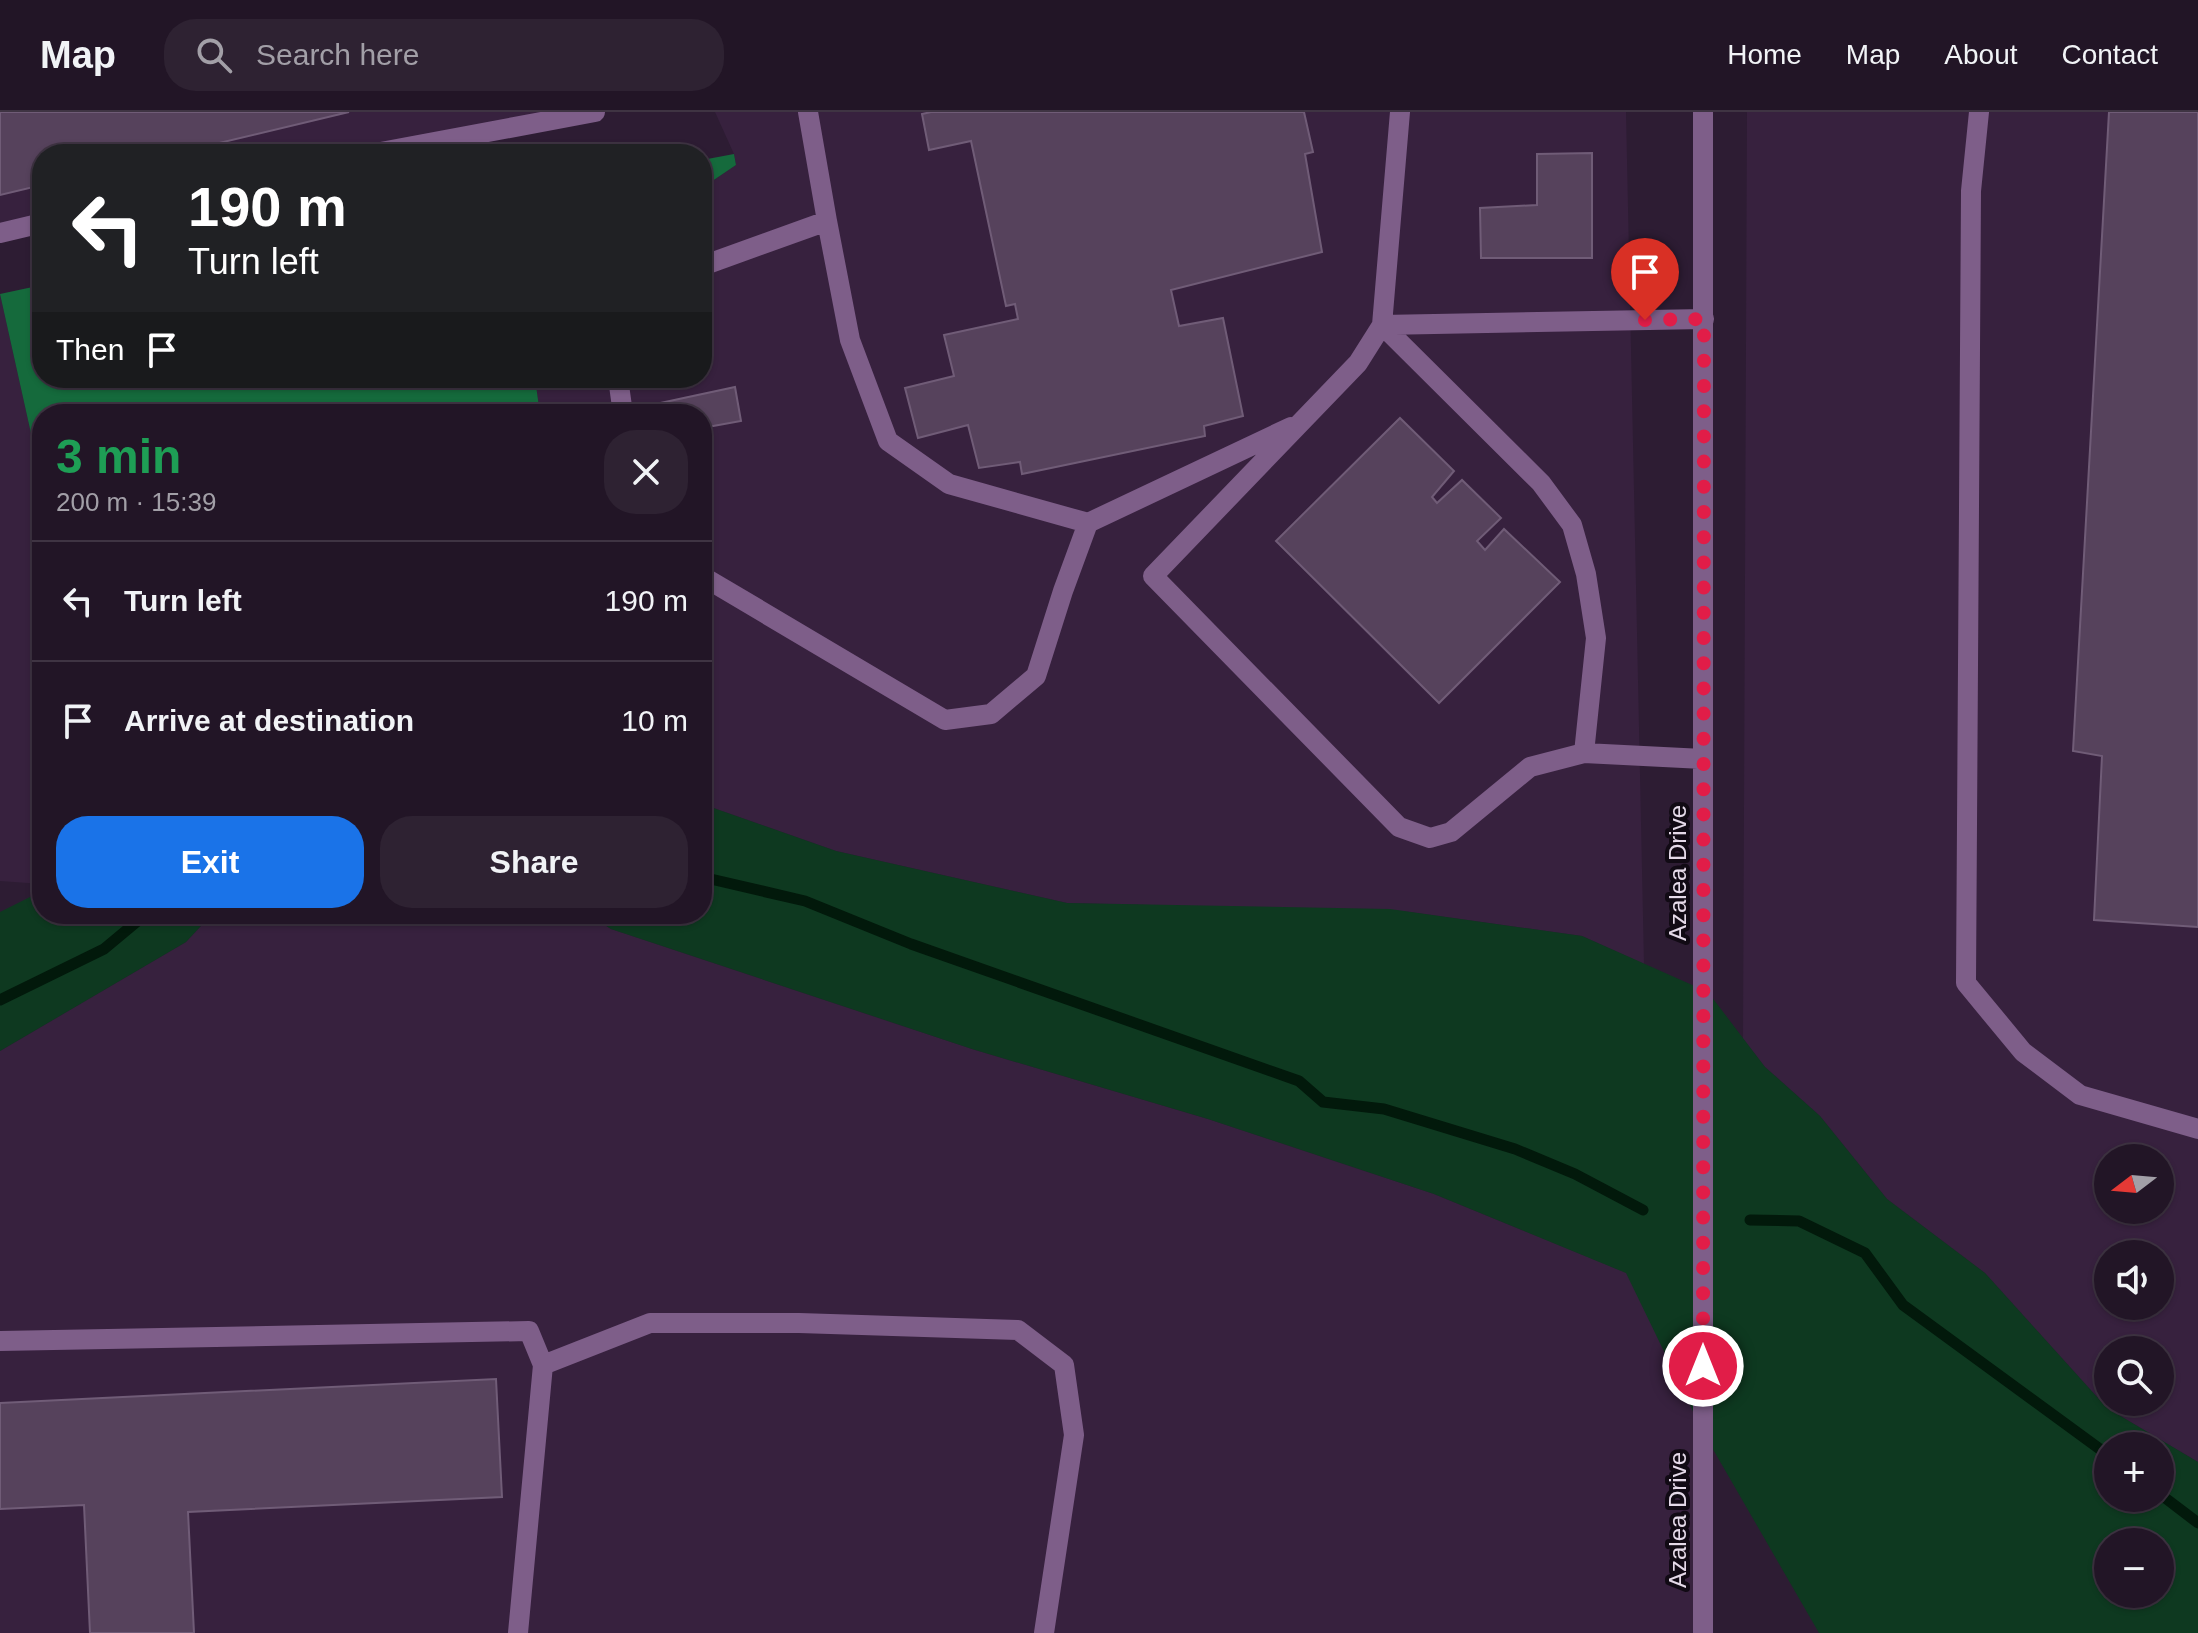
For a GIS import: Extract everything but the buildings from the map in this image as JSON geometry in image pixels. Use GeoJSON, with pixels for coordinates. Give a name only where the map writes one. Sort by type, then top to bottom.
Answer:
{"type":"FeatureCollection","features":[{"type":"Feature","properties":{"kind":"street"},"geometry":{"type":"LineString","coordinates":[[424,144],[595,112]]}},
{"type":"Feature","properties":{"kind":"street"},"geometry":{"type":"LineString","coordinates":[[808,112],[850,340],[888,441],[949,484],[1088,523],[1301,422]]}},
{"type":"Feature","properties":{"kind":"street"},"geometry":{"type":"LineString","coordinates":[[1400,112],[1382,325],[1358,363],[1153,576],[1399,827],[1430,838],[1451,832],[1530,767],[1584,753],[1703,759]]}},
{"type":"Feature","properties":{"kind":"street","name":"Azalea Drive"},"geometry":{"type":"LineString","coordinates":[[1703,112],[1703,1633]]}},
{"type":"Feature","properties":{"kind":"street"},"geometry":{"type":"LineString","coordinates":[[1979,112],[1971,191],[1966,983],[2023,1052],[2080,1095],[2198,1129]]}},
{"type":"Feature","properties":{"kind":"street"},"geometry":{"type":"LineString","coordinates":[[712,262],[827,221]]}},
{"type":"Feature","properties":{"kind":"street"},"geometry":{"type":"LineString","coordinates":[[0,233],[32,225]]}},
{"type":"Feature","properties":{"kind":"street"},"geometry":{"type":"LineString","coordinates":[[1382,325],[1704,319]]}},
{"type":"Feature","properties":{"kind":"street"},"geometry":{"type":"LineString","coordinates":[[1382,325],[1541,483],[1572,525],[1586,574],[1596,638],[1584,753]]}},
{"type":"Feature","properties":{"kind":"street"},"geometry":{"type":"LineString","coordinates":[[712,582],[945,720],[991,714],[1036,676],[1088,523]]}},
{"type":"Feature","properties":{"kind":"street"},"geometry":{"type":"LineString","coordinates":[[543,1365],[650,1323],[799,1323],[1018,1330],[1064,1365],[1074,1435],[1044,1633]]}},
{"type":"Feature","properties":{"kind":"street"},"geometry":{"type":"LineString","coordinates":[[0,1341],[529,1331],[543,1365],[518,1633]]}},
{"type":"Feature","properties":{"kind":"shaded area"},"geometry":{"type":"Polygon","coordinates":[[[0,112],[595,112],[424,144],[32,144],[32,225],[0,233],[0,112]]]}},
{"type":"Feature","properties":{"kind":"shaded area"},"geometry":{"type":"Polygon","coordinates":[[[715,112],[1626,112],[1644,964],[1582,936],[1402,911],[1067,903],[836,851],[712,808],[712,404],[539,404],[536,388],[712,388],[712,181],[736,165],[715,112]]]}},
{"type":"Feature","properties":{"kind":"shaded area"},"geometry":{"type":"Polygon","coordinates":[[[1747,112],[2198,112],[2198,1462],[2174,1448],[2174,1432],[2147,1432],[2120,1416],[2174,1416],[2174,1336],[2094,1336],[2094,1394],[1985,1273],[1887,1199],[1820,1116],[1765,1067],[1743,1039],[1747,112]]]}},
{"type":"Feature","properties":{"kind":"shaded area"},"geometry":{"type":"Polygon","coordinates":[[[0,294],[32,438],[32,883],[0,881],[0,294]]]}},
{"type":"Feature","properties":{"kind":"shaded area"},"geometry":{"type":"Polygon","coordinates":[[[203,924],[603,924],[972,1049],[1208,1119],[1434,1194],[1627,1273],[1703,1276],[1703,1633],[0,1633],[0,1051],[186,942],[203,924]]]}},
{"type":"Feature","properties":{"kind":"green space"},"geometry":{"type":"Polygon","coordinates":[[[734,154],[736,165],[712,181],[712,158],[734,154]]]}},
{"type":"Feature","properties":{"kind":"green space"},"geometry":{"type":"Polygon","coordinates":[[[32,287],[32,388],[536,388],[539,404],[32,404],[32,438],[0,294],[32,287]]]}},
{"type":"Feature","properties":{"kind":"green space"},"geometry":{"type":"Polygon","coordinates":[[[712,808],[836,851],[1067,903],[1390,909],[1582,936],[1708,992],[1765,1067],[1820,1116],[1887,1199],[1985,1273],[2094,1394],[2094,1416],[2120,1416],[2147,1432],[2094,1432],[2094,1512],[2174,1512],[2174,1448],[2198,1462],[2198,1633],[1819,1633],[1703,1432],[1626,1273],[1434,1194],[1208,1119],[972,1049],[603,924],[712,924],[712,808]]]}},
{"type":"Feature","properties":{"kind":"green space"},"geometry":{"type":"Polygon","coordinates":[[[32,896],[32,924],[203,924],[186,942],[0,1051],[0,912],[32,896]]]}},
{"type":"Feature","properties":{"kind":"waterway"},"geometry":{"type":"LineString","coordinates":[[712,879],[805,901],[911,944],[1299,1081],[1323,1102],[1384,1109],[1515,1149],[1575,1174],[1643,1210]]}},
{"type":"Feature","properties":{"kind":"waterway"},"geometry":{"type":"LineString","coordinates":[[0,1000],[104,949],[134,924]]}},
{"type":"Feature","properties":{"kind":"waterway"},"geometry":{"type":"LineString","coordinates":[[1750,1220],[1799,1221],[1865,1253],[1903,1305],[2094,1445]]}},
{"type":"Feature","properties":{"kind":"waterway"},"geometry":{"type":"LineString","coordinates":[[2174,1505],[2198,1523]]}},
{"type":"Feature","properties":{"kind":"route"},"geometry":{"type":"LineString","coordinates":[[1645,320],[1704,319],[1703,1366]]}}]}
